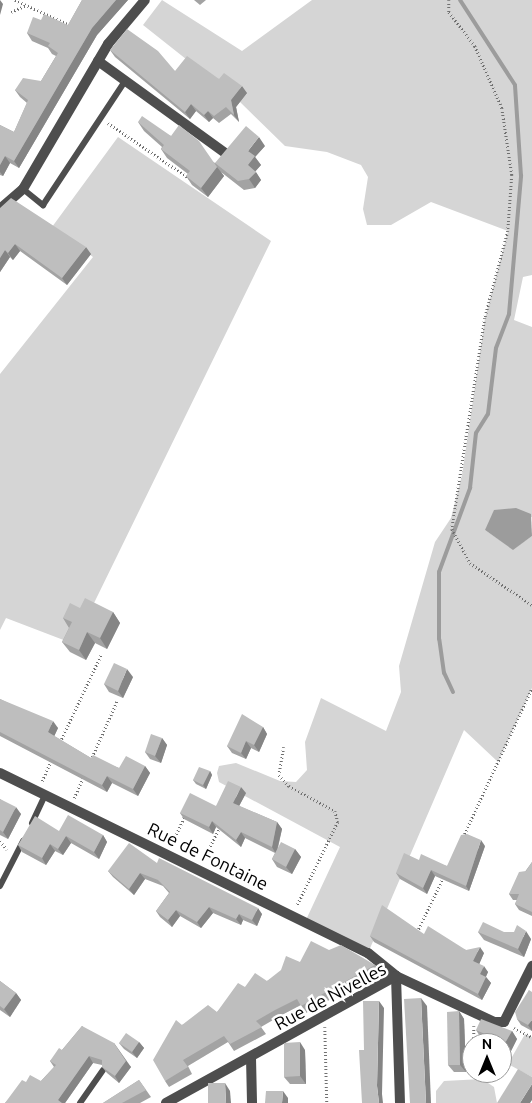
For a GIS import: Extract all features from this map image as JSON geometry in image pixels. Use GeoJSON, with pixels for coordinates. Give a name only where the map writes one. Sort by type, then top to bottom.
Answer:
{"type":"FeatureCollection","features":[{"type":"Feature","properties":{"kind":"street"},"geometry":{"type":"LineString","coordinates":[[0,209],[23,189],[98,61],[145,0]]}},
{"type":"Feature","properties":{"kind":"street"},"geometry":{"type":"LineString","coordinates":[[98,61],[225,153]]}},
{"type":"Feature","properties":{"kind":"street","name":"Rue de Fontaine"},"geometry":{"type":"LineString","coordinates":[[0,773],[368,953],[396,976]]}},
{"type":"Feature","properties":{"kind":"street"},"geometry":{"type":"LineString","coordinates":[[504,1022],[532,966]]}},
{"type":"Feature","properties":{"kind":"street"},"geometry":{"type":"LineString","coordinates":[[396,976],[400,1103]]}},
{"type":"Feature","properties":{"kind":"street","name":"Rue de Nivelles"},"geometry":{"type":"LineString","coordinates":[[170,1102],[396,976],[474,1012],[504,1022]]}},
{"type":"Feature","properties":{"kind":"street"},"geometry":{"type":"LineString","coordinates":[[251,1058],[252,1103]]}},
{"type":"Feature","properties":{"kind":"lane"},"geometry":{"type":"LineString","coordinates":[[23,189],[43,205],[125,81]]}},
{"type":"Feature","properties":{"kind":"lane"},"geometry":{"type":"LineString","coordinates":[[0,886],[41,793]]}},
{"type":"Feature","properties":{"kind":"lane"},"geometry":{"type":"LineString","coordinates":[[80,1103],[103,1070]]}},
{"type":"Feature","properties":{"kind":"path"},"geometry":{"type":"LineString","coordinates":[[15,0],[28,4],[79,29]]}},
{"type":"Feature","properties":{"kind":"path"},"geometry":{"type":"LineString","coordinates":[[449,0],[449,12],[475,46],[502,108],[512,175],[508,231],[485,318],[452,529],[470,562],[532,605]]}},
{"type":"Feature","properties":{"kind":"path"},"geometry":{"type":"LineString","coordinates":[[11,12],[28,4]]}},
{"type":"Feature","properties":{"kind":"path"},"geometry":{"type":"LineString","coordinates":[[101,118],[189,178]]}},
{"type":"Feature","properties":{"kind":"path"},"geometry":{"type":"LineString","coordinates":[[58,746],[101,656]]}},
{"type":"Feature","properties":{"kind":"path"},"geometry":{"type":"LineString","coordinates":[[460,844],[532,688]]}},
{"type":"Feature","properties":{"kind":"path"},"geometry":{"type":"LineString","coordinates":[[89,764],[116,701]]}},
{"type":"Feature","properties":{"kind":"path"},"geometry":{"type":"LineString","coordinates":[[284,747],[279,775],[289,786],[336,812],[338,822],[292,916]]}},
{"type":"Feature","properties":{"kind":"path"},"geometry":{"type":"LineString","coordinates":[[41,793],[54,755]]}},
{"type":"Feature","properties":{"kind":"path"},"geometry":{"type":"LineString","coordinates":[[70,807],[85,773]]}},
{"type":"Feature","properties":{"kind":"path"},"geometry":{"type":"LineString","coordinates":[[167,854],[188,809]]}},
{"type":"Feature","properties":{"kind":"path"},"geometry":{"type":"LineString","coordinates":[[198,870],[222,822]]}},
{"type":"Feature","properties":{"kind":"path"},"geometry":{"type":"LineString","coordinates":[[413,941],[447,870]]}},
{"type":"Feature","properties":{"kind":"path"},"geometry":{"type":"LineString","coordinates":[[474,1012],[474,1033]]}},
{"type":"Feature","properties":{"kind":"path"},"geometry":{"type":"LineString","coordinates":[[325,1016],[327,1103]]}},
{"type":"Feature","properties":{"kind":"path"},"geometry":{"type":"LineString","coordinates":[[504,1022],[532,1037]]}},
{"type":"Feature","properties":{"kind":"shaded area"},"geometry":{"type":"Polygon","coordinates":[[[162,0],[242,51],[312,0],[532,0],[532,275],[523,277],[514,320],[532,327],[532,517],[485,530],[513,549],[532,536],[532,688],[498,762],[464,730],[368,953],[305,922],[340,847],[219,782],[217,773],[219,766],[236,763],[280,781],[296,782],[307,770],[305,742],[321,698],[386,731],[401,692],[399,666],[435,542],[451,518],[462,475],[485,318],[508,231],[431,202],[391,225],[367,225],[363,209],[368,177],[361,165],[327,152],[285,146],[239,101],[143,25],[162,0]]]}},
{"type":"Feature","properties":{"kind":"shaded area"},"geometry":{"type":"Polygon","coordinates":[[[118,137],[271,241],[74,644],[6,618],[0,630],[0,374],[93,257],[52,227],[118,137]]]}},
{"type":"Feature","properties":{"kind":"shaded area"},"geometry":{"type":"Polygon","coordinates":[[[516,508],[531,514],[532,536],[513,550],[485,530],[494,510],[516,508]]]}},
{"type":"Feature","properties":{"kind":"shaded area"},"geometry":{"type":"Polygon","coordinates":[[[525,1034],[532,1037],[532,1077],[512,1066],[512,1057],[525,1034]]]}},
{"type":"Feature","properties":{"kind":"shaded area"},"geometry":{"type":"Polygon","coordinates":[[[462,1080],[462,1083],[488,1083],[494,1087],[497,1103],[436,1103],[436,1091],[444,1081],[462,1080]]]}},
{"type":"Feature","properties":{"kind":"building"},"geometry":{"type":"Polygon","coordinates":[[[82,0],[116,0],[92,28],[14,161],[5,156],[0,165],[0,125],[14,132],[28,100],[15,90],[23,78],[41,81],[58,53],[48,46],[50,43],[27,33],[33,17],[41,20],[44,14],[68,25],[82,0]]]}},
{"type":"Feature","properties":{"kind":"building"},"geometry":{"type":"Polygon","coordinates":[[[127,29],[158,51],[175,71],[187,56],[219,79],[224,73],[242,86],[231,100],[234,115],[226,107],[214,116],[208,111],[204,115],[191,104],[185,112],[110,50],[127,29]]]}},
{"type":"Feature","properties":{"kind":"building"},"geometry":{"type":"Polygon","coordinates":[[[142,116],[171,136],[179,125],[199,141],[217,167],[201,188],[186,176],[190,171],[161,149],[164,145],[138,122],[142,116]]]}},
{"type":"Feature","properties":{"kind":"building"},"geometry":{"type":"Polygon","coordinates":[[[246,126],[259,137],[248,151],[255,156],[248,165],[256,172],[249,179],[238,181],[215,163],[246,126]]]}},
{"type":"Feature","properties":{"kind":"building"},"geometry":{"type":"Polygon","coordinates":[[[11,198],[86,247],[62,278],[15,244],[8,253],[5,250],[0,258],[0,208],[11,198]]]}},
{"type":"Feature","properties":{"kind":"building"},"geometry":{"type":"Polygon","coordinates":[[[85,598],[113,612],[100,638],[87,632],[79,650],[62,642],[72,622],[63,618],[70,603],[80,608],[85,598]]]}},
{"type":"Feature","properties":{"kind":"building"},"geometry":{"type":"Polygon","coordinates":[[[114,663],[127,669],[118,691],[104,684],[114,663]]]}},
{"type":"Feature","properties":{"kind":"building"},"geometry":{"type":"Polygon","coordinates":[[[0,699],[53,721],[48,732],[91,758],[93,755],[119,768],[126,756],[145,766],[133,789],[107,776],[102,785],[0,732],[0,699]]]}},
{"type":"Feature","properties":{"kind":"building"},"geometry":{"type":"Polygon","coordinates":[[[242,714],[263,727],[254,745],[246,741],[241,753],[227,746],[242,714]]]}},
{"type":"Feature","properties":{"kind":"building"},"geometry":{"type":"Polygon","coordinates":[[[151,734],[162,738],[155,756],[145,752],[151,734]]]}},
{"type":"Feature","properties":{"kind":"building"},"geometry":{"type":"Polygon","coordinates":[[[199,767],[210,771],[203,785],[193,780],[199,767]]]}},
{"type":"Feature","properties":{"kind":"building"},"geometry":{"type":"Polygon","coordinates":[[[228,781],[241,787],[233,803],[277,822],[272,847],[241,832],[236,840],[212,821],[209,827],[180,813],[190,793],[216,806],[228,781]]]}},
{"type":"Feature","properties":{"kind":"building"},"geometry":{"type":"Polygon","coordinates":[[[0,799],[16,807],[3,832],[0,830],[0,799]]]}},
{"type":"Feature","properties":{"kind":"building"},"geometry":{"type":"Polygon","coordinates":[[[68,815],[103,835],[94,852],[66,836],[58,849],[50,844],[42,858],[18,845],[35,816],[59,831],[68,815]]]}},
{"type":"Feature","properties":{"kind":"building"},"geometry":{"type":"Polygon","coordinates":[[[467,834],[481,840],[466,886],[431,870],[423,888],[396,873],[404,853],[419,860],[421,854],[447,866],[461,835],[467,834]]]}},
{"type":"Feature","properties":{"kind":"building"},"geometry":{"type":"Polygon","coordinates":[[[281,842],[295,849],[286,867],[272,859],[281,842]]]}},
{"type":"Feature","properties":{"kind":"building"},"geometry":{"type":"Polygon","coordinates":[[[129,843],[157,863],[159,858],[258,908],[252,920],[239,914],[236,919],[209,907],[197,922],[176,910],[168,920],[156,911],[170,892],[158,880],[140,873],[129,889],[108,871],[129,843]]]}},
{"type":"Feature","properties":{"kind":"building"},"geometry":{"type":"Polygon","coordinates":[[[532,862],[532,912],[515,904],[519,894],[509,894],[519,872],[526,871],[532,862]]]}},
{"type":"Feature","properties":{"kind":"building"},"geometry":{"type":"Polygon","coordinates":[[[382,905],[424,934],[428,926],[466,950],[480,947],[473,961],[484,966],[480,974],[486,977],[478,994],[370,936],[382,905]]]}},
{"type":"Feature","properties":{"kind":"building"},"geometry":{"type":"Polygon","coordinates":[[[483,922],[504,932],[514,932],[517,925],[526,931],[518,949],[478,932],[483,922]]]}},
{"type":"Feature","properties":{"kind":"building"},"geometry":{"type":"Polygon","coordinates":[[[311,941],[329,950],[341,945],[375,965],[301,1006],[297,999],[275,1010],[256,1021],[262,1027],[230,1044],[224,1036],[183,1060],[188,1067],[165,1081],[153,1060],[176,1020],[182,1025],[208,1005],[217,1012],[238,983],[245,987],[255,973],[267,981],[281,970],[286,956],[300,962],[311,941]]]}},
{"type":"Feature","properties":{"kind":"building"},"geometry":{"type":"Polygon","coordinates":[[[0,981],[16,993],[4,1009],[0,1006],[0,981]]]}},
{"type":"Feature","properties":{"kind":"building"},"geometry":{"type":"Polygon","coordinates":[[[529,990],[532,992],[532,1020],[528,1025],[517,1019],[515,1012],[529,990]]]}},
{"type":"Feature","properties":{"kind":"building"},"geometry":{"type":"Polygon","coordinates":[[[421,998],[426,1103],[410,1103],[404,999],[421,998]]]}},
{"type":"Feature","properties":{"kind":"building"},"geometry":{"type":"Polygon","coordinates":[[[363,1001],[379,1001],[377,1086],[379,1103],[362,1103],[359,1050],[364,1050],[363,1001]]]}},
{"type":"Feature","properties":{"kind":"building"},"geometry":{"type":"Polygon","coordinates":[[[459,1011],[460,1065],[448,1065],[447,1012],[459,1011]]]}},
{"type":"Feature","properties":{"kind":"building"},"geometry":{"type":"Polygon","coordinates":[[[481,1019],[512,1031],[511,1033],[483,1033],[476,1030],[481,1019]]]}},
{"type":"Feature","properties":{"kind":"building"},"geometry":{"type":"Polygon","coordinates":[[[82,1026],[114,1043],[126,1061],[115,1076],[102,1067],[102,1060],[89,1056],[58,1100],[62,1103],[5,1103],[22,1080],[26,1082],[30,1075],[41,1081],[56,1065],[50,1061],[59,1048],[62,1050],[82,1026]]]}},
{"type":"Feature","properties":{"kind":"building"},"geometry":{"type":"Polygon","coordinates":[[[126,1033],[139,1042],[132,1052],[119,1043],[126,1033]]]}},
{"type":"Feature","properties":{"kind":"building"},"geometry":{"type":"Polygon","coordinates":[[[300,1042],[300,1076],[284,1077],[284,1043],[300,1042]]]}},
{"type":"Feature","properties":{"kind":"building"},"geometry":{"type":"Polygon","coordinates":[[[518,1069],[532,1077],[532,1084],[520,1103],[497,1103],[509,1083],[512,1083],[512,1079],[518,1069]]]}},
{"type":"Feature","properties":{"kind":"building"},"geometry":{"type":"Polygon","coordinates":[[[139,1080],[146,1090],[122,1103],[103,1103],[139,1080]]]}},
{"type":"Feature","properties":{"kind":"building"},"geometry":{"type":"Polygon","coordinates":[[[208,1083],[225,1083],[226,1103],[208,1103],[208,1083]]]}},
{"type":"Feature","properties":{"kind":"building"},"geometry":{"type":"Polygon","coordinates":[[[266,1091],[283,1091],[282,1103],[265,1103],[266,1091]]]}},
{"type":"Feature","properties":{"kind":"waterway"},"geometry":{"type":"LineString","coordinates":[[453,692],[444,673],[439,639],[439,572],[470,488],[476,433],[488,414],[496,348],[509,314],[521,176],[515,85],[460,0]]}}]}
